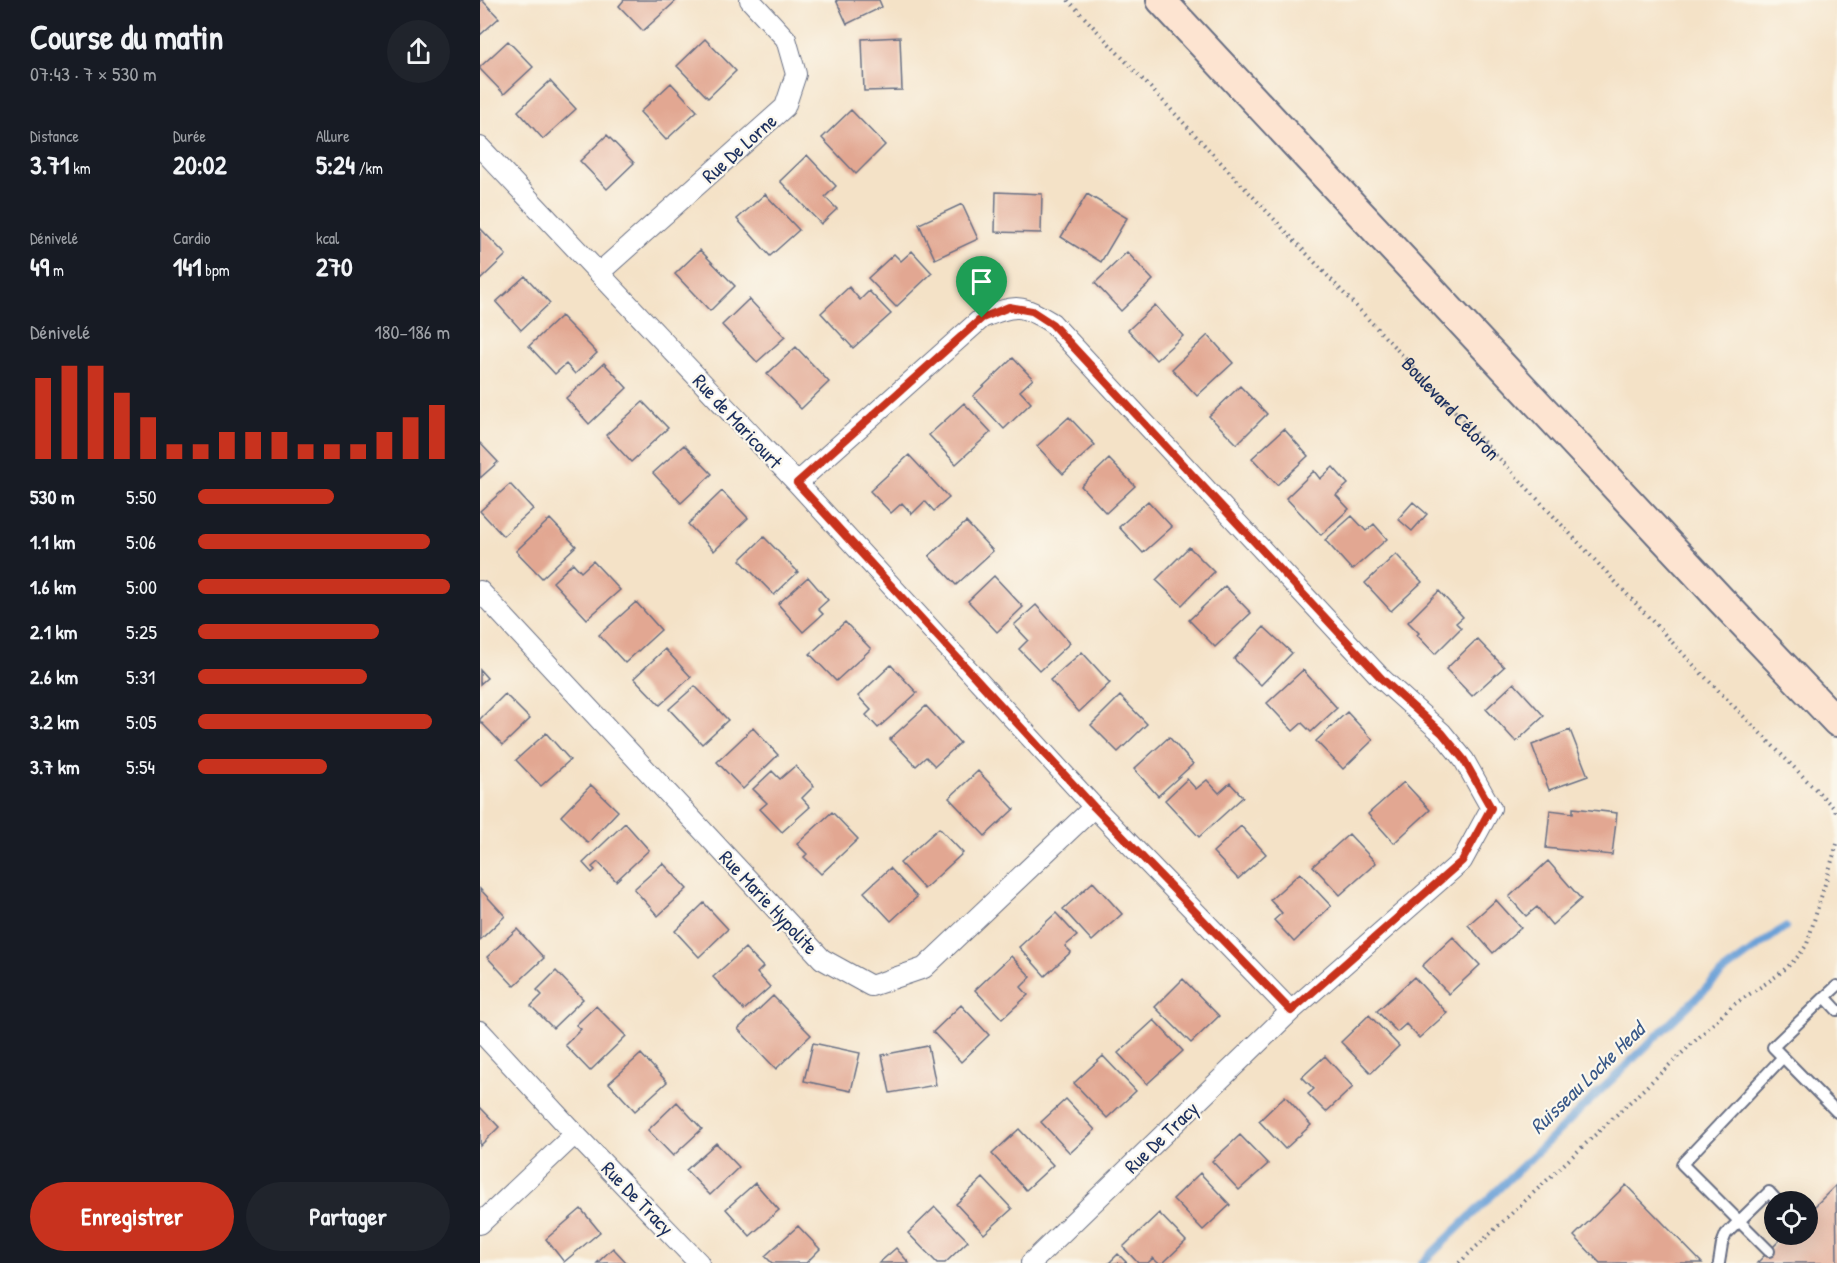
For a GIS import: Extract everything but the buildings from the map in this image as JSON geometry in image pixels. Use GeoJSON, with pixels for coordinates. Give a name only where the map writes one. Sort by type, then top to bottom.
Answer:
{"type":"FeatureCollection","features":[{"type":"Feature","properties":{"kind":"street","name":"Rue De Lorne"},"geometry":{"type":"LineString","coordinates":[[600,272],[784,107],[796,74],[786,39],[750,0]]}},
{"type":"Feature","properties":{"kind":"street"},"geometry":{"type":"LineString","coordinates":[[1161,0],[1837,722]]}},
{"type":"Feature","properties":{"kind":"street","name":"Rue de Maricourt"},"geometry":{"type":"LineString","coordinates":[[480,147],[797,483],[1094,807],[1291,1011]]}},
{"type":"Feature","properties":{"kind":"street","name":"Rue De Tracy"},"geometry":{"type":"LineString","coordinates":[[797,483],[982,318],[1009,307],[1032,311],[1052,324],[1382,679],[1442,733],[1464,760],[1491,808],[1462,861],[1291,1011],[1031,1263]]}},
{"type":"Feature","properties":{"kind":"street","name":"Rue Marie Hypolite"},"geometry":{"type":"LineString","coordinates":[[480,591],[822,959],[871,986],[924,968],[1094,807]]}},
{"type":"Feature","properties":{"kind":"street","name":"Rue De Tracy"},"geometry":{"type":"LineString","coordinates":[[480,1031],[699,1263]]}},
{"type":"Feature","properties":{"kind":"street"},"geometry":{"type":"LineString","coordinates":[[480,1224],[575,1134]]}},
{"type":"Feature","properties":{"kind":"lane"},"geometry":{"type":"LineString","coordinates":[[1837,986],[1773,1047],[1837,1112]]}},
{"type":"Feature","properties":{"kind":"lane"},"geometry":{"type":"LineString","coordinates":[[1825,997],[1837,1010]]}},
{"type":"Feature","properties":{"kind":"lane"},"geometry":{"type":"LineString","coordinates":[[1769,1251],[1682,1164],[1783,1057]]}},
{"type":"Feature","properties":{"kind":"lane"},"geometry":{"type":"LineString","coordinates":[[1719,1263],[1726,1234],[1764,1197]]}},
{"type":"Feature","properties":{"kind":"path","name":"Boulevard Céloron"},"geometry":{"type":"LineString","coordinates":[[1068,0],[1687,657],[1833,807],[1837,814]]}},
{"type":"Feature","properties":{"kind":"path"},"geometry":{"type":"LineString","coordinates":[[1459,1263],[1732,1006],[1773,979],[1798,958],[1807,944],[1837,844]]}},
{"type":"Feature","properties":{"kind":"waterway","name":"Ruisseau Locke Head"},"geometry":{"type":"LineString","coordinates":[[1422,1263],[1722,973],[1785,927]]}},
{"type":"Feature","properties":{"kind":"route"},"geometry":{"type":"LineString","coordinates":[[1009,307],[1032,311],[1052,324],[1382,679],[1442,733],[1464,760],[1491,808],[1462,861],[1291,1011],[1094,807],[797,483],[982,318],[1009,307]]}}]}
